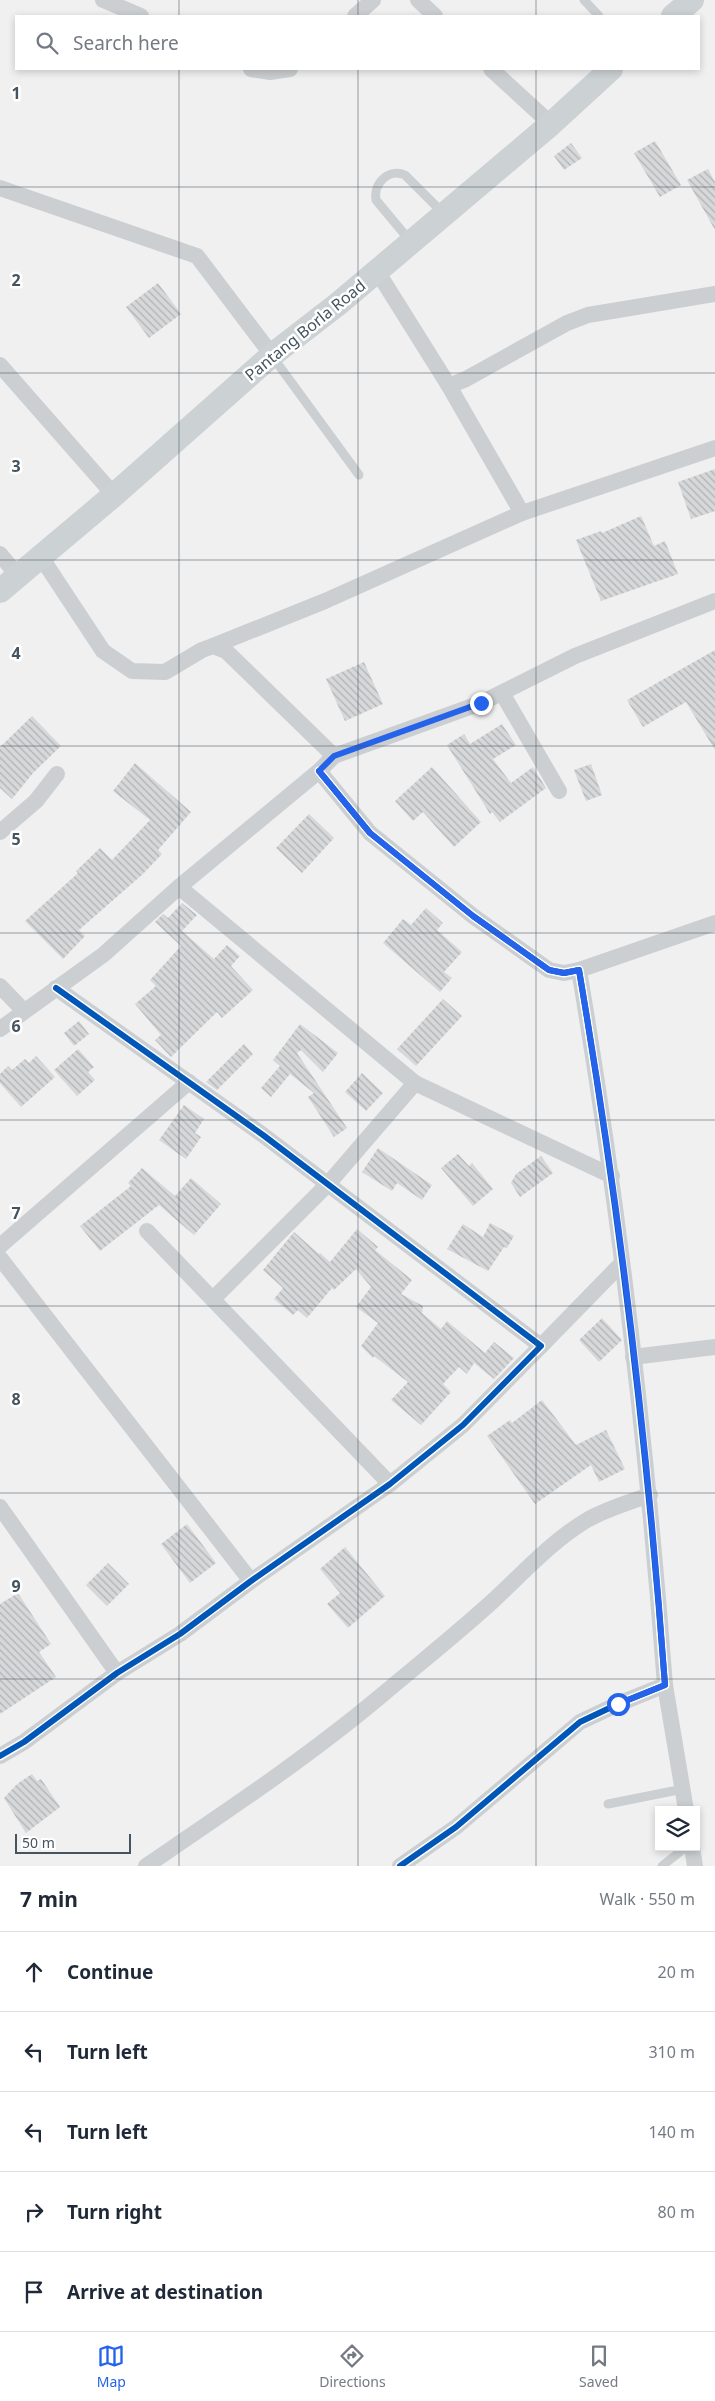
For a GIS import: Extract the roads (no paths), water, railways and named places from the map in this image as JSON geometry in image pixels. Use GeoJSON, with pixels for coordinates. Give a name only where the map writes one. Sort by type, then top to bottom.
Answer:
{"type":"FeatureCollection","features":[{"type":"Feature","properties":{"kind":"street"},"geometry":{"type":"LineString","coordinates":[[103,0],[122,3],[140,15]]}},
{"type":"Feature","properties":{"kind":"street"},"geometry":{"type":"LineString","coordinates":[[356,15],[373,0]]}},
{"type":"Feature","properties":{"kind":"street"},"geometry":{"type":"LineString","coordinates":[[418,0],[434,15]]}},
{"type":"Feature","properties":{"kind":"street"},"geometry":{"type":"LineString","coordinates":[[674,15],[692,0]]}},
{"type":"Feature","properties":{"kind":"street"},"geometry":{"type":"LineString","coordinates":[[257,70],[270,72],[283,70]]}},
{"type":"Feature","properties":{"kind":"street"},"geometry":{"type":"LineString","coordinates":[[492,70],[551,124]]}},
{"type":"Feature","properties":{"kind":"street","name":"Pantang Borla Road"},"geometry":{"type":"LineString","coordinates":[[0,591],[114,495],[272,355],[377,271],[551,124],[611,70]]}},
{"type":"Feature","properties":{"kind":"street"},"geometry":{"type":"LineString","coordinates":[[0,188],[197,256],[272,355]]}},
{"type":"Feature","properties":{"kind":"street"},"geometry":{"type":"LineString","coordinates":[[377,271],[449,386],[522,513]]}},
{"type":"Feature","properties":{"kind":"street"},"geometry":{"type":"LineString","coordinates":[[449,386],[466,379],[567,323],[588,316],[715,294]]}},
{"type":"Feature","properties":{"kind":"street"},"geometry":{"type":"LineString","coordinates":[[0,365],[114,495]]}},
{"type":"Feature","properties":{"kind":"street"},"geometry":{"type":"LineString","coordinates":[[41,556],[103,651],[132,671],[165,672],[202,650],[325,602],[522,513],[715,448]]}},
{"type":"Feature","properties":{"kind":"street"},"geometry":{"type":"LineString","coordinates":[[0,554],[18,576]]}},
{"type":"Feature","properties":{"kind":"street"},"geometry":{"type":"LineString","coordinates":[[0,1030],[103,955],[178,887],[319,771],[334,756],[481,703],[575,656],[715,601]]}},
{"type":"Feature","properties":{"kind":"street"},"geometry":{"type":"LineString","coordinates":[[213,646],[226,650],[334,756]]}},
{"type":"Feature","properties":{"kind":"street"},"geometry":{"type":"LineString","coordinates":[[502,692],[559,792]]}},
{"type":"Feature","properties":{"kind":"street"},"geometry":{"type":"LineString","coordinates":[[319,771],[370,833],[473,916],[549,970],[564,973],[579,970],[715,923]]}},
{"type":"Feature","properties":{"kind":"street"},"geometry":{"type":"LineString","coordinates":[[0,832],[36,801],[57,774]]}},
{"type":"Feature","properties":{"kind":"street"},"geometry":{"type":"LineString","coordinates":[[178,887],[416,1083],[612,1176]]}},
{"type":"Feature","properties":{"kind":"street"},"geometry":{"type":"LineString","coordinates":[[579,970],[612,1176],[650,1495],[665,1685],[685,1806]]}},
{"type":"Feature","properties":{"kind":"street"},"geometry":{"type":"LineString","coordinates":[[0,986],[24,1011]]}},
{"type":"Feature","properties":{"kind":"street"},"geometry":{"type":"LineString","coordinates":[[56,988],[328,1184],[541,1346]]}},
{"type":"Feature","properties":{"kind":"street"},"geometry":{"type":"LineString","coordinates":[[0,1246],[189,1082]]}},
{"type":"Feature","properties":{"kind":"street"},"geometry":{"type":"LineString","coordinates":[[213,1299],[328,1184],[416,1083]]}},
{"type":"Feature","properties":{"kind":"street"},"geometry":{"type":"LineString","coordinates":[[147,1231],[390,1484]]}},
{"type":"Feature","properties":{"kind":"street"},"geometry":{"type":"LineString","coordinates":[[0,1258],[251,1581]]}},
{"type":"Feature","properties":{"kind":"street"},"geometry":{"type":"LineString","coordinates":[[0,1756],[24,1742],[117,1673],[180,1634],[251,1581],[390,1484],[463,1425],[622,1263]]}},
{"type":"Feature","properties":{"kind":"street"},"geometry":{"type":"LineString","coordinates":[[633,1357],[715,1348]]}},
{"type":"Feature","properties":{"kind":"street"},"geometry":{"type":"LineString","coordinates":[[146,1866],[281,1774],[380,1696],[494,1600],[563,1536],[588,1520],[623,1504],[650,1495]]}},
{"type":"Feature","properties":{"kind":"street"},"geometry":{"type":"LineString","coordinates":[[0,1507],[117,1673]]}},
{"type":"Feature","properties":{"kind":"street"},"geometry":{"type":"LineString","coordinates":[[400,1866],[456,1827],[580,1722],[665,1685]]}},
{"type":"Feature","properties":{"kind":"street"},"geometry":{"type":"LineString","coordinates":[[693,1851],[695,1866]]}},
{"type":"Feature","properties":{"kind":"lane"},"geometry":{"type":"LineString","coordinates":[[584,0],[598,15]]}},
{"type":"Feature","properties":{"kind":"lane"},"geometry":{"type":"LineString","coordinates":[[411,242],[376,200],[377,186],[390,173],[397,172],[405,175],[444,214]]}},
{"type":"Feature","properties":{"kind":"lane"},"geometry":{"type":"LineString","coordinates":[[272,355],[359,475]]}},
{"type":"Feature","properties":{"kind":"lane"},"geometry":{"type":"LineString","coordinates":[[608,1804],[683,1788]]}},
{"type":"Feature","properties":{"kind":"lane"},"geometry":{"type":"LineString","coordinates":[[662,1866],[681,1851]]}}]}
